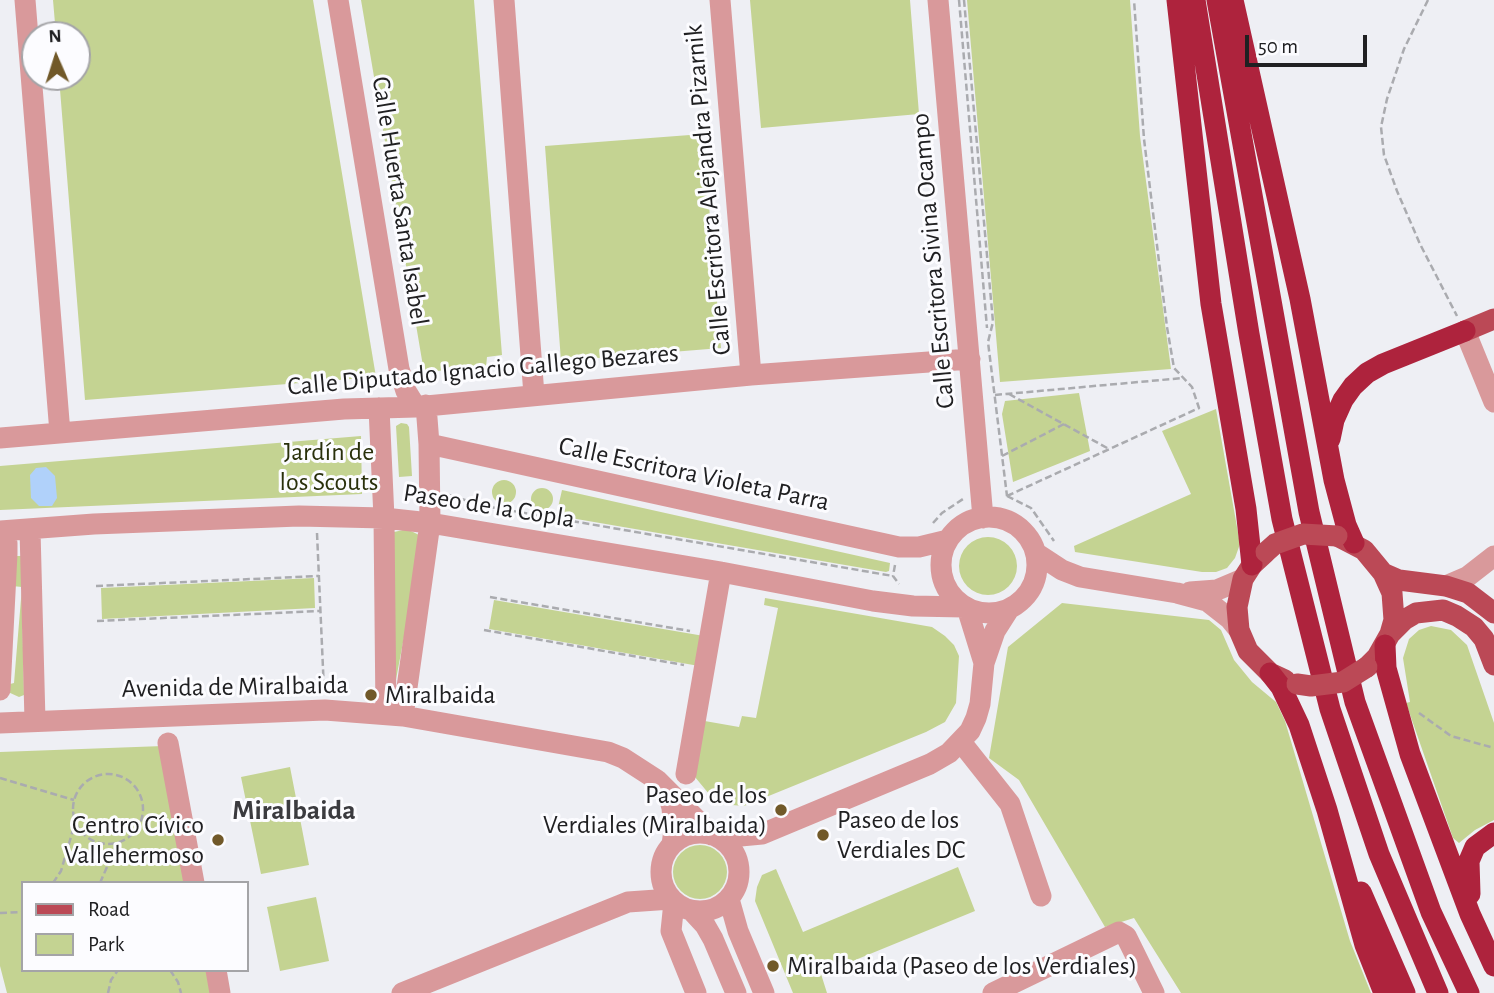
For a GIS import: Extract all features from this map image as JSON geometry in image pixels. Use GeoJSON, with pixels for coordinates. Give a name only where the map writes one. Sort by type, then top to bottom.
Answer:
{"type":"FeatureCollection","features":[{"type":"Feature","properties":{"kind":"highway"},"geometry":{"type":"LineString","coordinates":[[1177,0],[1211,304],[1254,565]]}},
{"type":"Feature","properties":{"kind":"highway"},"geometry":{"type":"LineString","coordinates":[[1195,0],[1249,334],[1285,533],[1329,709],[1379,854],[1438,993]]}},
{"type":"Feature","properties":{"kind":"highway"},"geometry":{"type":"LineString","coordinates":[[1217,0],[1309,512],[1356,702],[1431,912],[1469,993]]}},
{"type":"Feature","properties":{"kind":"highway"},"geometry":{"type":"LineString","coordinates":[[1233,0],[1290,253],[1346,524],[1346,540]]}},
{"type":"Feature","properties":{"kind":"highway"},"geometry":{"type":"LineString","coordinates":[[1330,448],[1332,429],[1339,408],[1348,393],[1367,373],[1465,331]]}},
{"type":"Feature","properties":{"kind":"highway"},"geometry":{"type":"LineString","coordinates":[[1388,639],[1386,668],[1410,754],[1470,914],[1494,966]]}},
{"type":"Feature","properties":{"kind":"highway"},"geometry":{"type":"LineString","coordinates":[[1270,673],[1290,702],[1326,810],[1365,945],[1384,993]]}},
{"type":"Feature","properties":{"kind":"highway"},"geometry":{"type":"LineString","coordinates":[[1326,810],[1405,993]]}},
{"type":"Feature","properties":{"kind":"highway"},"geometry":{"type":"LineString","coordinates":[[1470,914],[1469,861],[1475,847],[1494,833]]}},
{"type":"Feature","properties":{"kind":"main road"},"geometry":{"type":"LineString","coordinates":[[1465,331],[1494,319]]}},
{"type":"Feature","properties":{"kind":"main road"},"geometry":{"type":"LineString","coordinates":[[1388,639],[1394,621],[1390,584],[1364,550],[1346,540],[1303,534],[1275,544],[1254,565],[1237,607],[1239,630],[1248,651],[1270,673],[1297,684],[1311,686],[1343,681],[1367,667],[1404,620],[1416,613],[1443,611],[1457,615],[1474,627],[1484,639],[1494,665]]}},
{"type":"Feature","properties":{"kind":"main road"},"geometry":{"type":"LineString","coordinates":[[1384,573],[1399,580],[1446,586],[1468,593],[1494,613]]}},
{"type":"Feature","properties":{"kind":"street"},"geometry":{"type":"LineString","coordinates":[[25,0],[60,433]]}},
{"type":"Feature","properties":{"kind":"street","name":"Calle Huerta Santa Isabel"},"geometry":{"type":"LineString","coordinates":[[338,0],[399,369],[406,391],[421,406],[429,444],[430,523],[394,715]]}},
{"type":"Feature","properties":{"kind":"street"},"geometry":{"type":"LineString","coordinates":[[504,0],[534,395]]}},
{"type":"Feature","properties":{"kind":"street","name":"Calle Escritora Alejandra Pizarnik"},"geometry":{"type":"LineString","coordinates":[[720,0],[751,375]]}},
{"type":"Feature","properties":{"kind":"street","name":"Calle Escritora Sivina Ocampo"},"geometry":{"type":"LineString","coordinates":[[938,0],[983,517]]}},
{"type":"Feature","properties":{"kind":"street"},"geometry":{"type":"LineString","coordinates":[[1465,331],[1494,402]]}},
{"type":"Feature","properties":{"kind":"street","name":"Calle Diputado Ignacio Gallego Bezares"},"geometry":{"type":"LineString","coordinates":[[0,438],[344,409],[421,406],[751,375],[970,359]]}},
{"type":"Feature","properties":{"kind":"street"},"geometry":{"type":"LineString","coordinates":[[379,408],[394,715]]}},
{"type":"Feature","properties":{"kind":"street","name":"Calle Escritora Violeta Parra"},"geometry":{"type":"LineString","coordinates":[[429,444],[899,547],[919,547],[948,540]]}},
{"type":"Feature","properties":{"kind":"street","name":"Paseo de la Copla"},"geometry":{"type":"LineString","coordinates":[[0,533],[94,524],[316,516],[384,518],[430,523],[721,572],[873,601],[965,608]]}},
{"type":"Feature","properties":{"kind":"street"},"geometry":{"type":"LineString","coordinates":[[984,663],[965,608],[946,589],[942,577],[942,552],[948,540],[957,529],[969,521],[983,517],[1010,522],[1030,540],[1036,553],[1036,574],[1028,594]]}},
{"type":"Feature","properties":{"kind":"street"},"geometry":{"type":"LineString","coordinates":[[30,530],[35,721]]}},
{"type":"Feature","properties":{"kind":"street"},"geometry":{"type":"LineString","coordinates":[[0,533],[7,543],[0,690]]}},
{"type":"Feature","properties":{"kind":"street"},"geometry":{"type":"LineString","coordinates":[[7,554],[11,546],[19,543],[26,546],[31,555]]}},
{"type":"Feature","properties":{"kind":"street"},"geometry":{"type":"LineString","coordinates":[[1036,553],[1062,570],[1080,577],[1177,593],[1207,601],[1230,619],[1239,630]]}},
{"type":"Feature","properties":{"kind":"street"},"geometry":{"type":"LineString","coordinates":[[1446,586],[1467,578],[1494,556]]}},
{"type":"Feature","properties":{"kind":"street"},"geometry":{"type":"LineString","coordinates":[[1177,593],[1217,590],[1254,565]]}},
{"type":"Feature","properties":{"kind":"street"},"geometry":{"type":"LineString","coordinates":[[686,774],[721,572]]}},
{"type":"Feature","properties":{"kind":"street"},"geometry":{"type":"LineString","coordinates":[[628,902],[649,880],[667,854],[690,834],[715,837],[762,834],[930,764],[949,753],[961,742],[976,718],[984,663],[995,631],[1009,609],[1028,594],[1060,581],[1080,577]]}},
{"type":"Feature","properties":{"kind":"street"},"geometry":{"type":"LineString","coordinates":[[965,608],[988,614],[1009,609]]}},
{"type":"Feature","properties":{"kind":"street","name":"Avenida de Miralbaida"},"geometry":{"type":"LineString","coordinates":[[0,723],[325,710],[394,715],[608,752],[638,766],[715,837]]}},
{"type":"Feature","properties":{"kind":"street"},"geometry":{"type":"LineString","coordinates":[[961,742],[1010,804],[1041,896]]}},
{"type":"Feature","properties":{"kind":"street"},"geometry":{"type":"LineString","coordinates":[[168,743],[194,881]]}},
{"type":"Feature","properties":{"kind":"street"},"geometry":{"type":"LineString","coordinates":[[667,790],[674,830],[660,875],[664,888],[705,925],[736,993]]}},
{"type":"Feature","properties":{"kind":"street"},"geometry":{"type":"LineString","coordinates":[[738,864],[762,834]]}},
{"type":"Feature","properties":{"kind":"street"},"geometry":{"type":"LineString","coordinates":[[402,993],[628,902],[679,904],[705,911],[718,907],[736,888],[738,864],[728,845],[715,837]]}},
{"type":"Feature","properties":{"kind":"street"},"geometry":{"type":"LineString","coordinates":[[729,898],[738,931],[764,993]]}},
{"type":"Feature","properties":{"kind":"street"},"geometry":{"type":"LineString","coordinates":[[679,904],[671,931],[696,993]]}},
{"type":"Feature","properties":{"kind":"street"},"geometry":{"type":"LineString","coordinates":[[1002,991],[1119,932],[1126,936],[1154,993]]}},
{"type":"Feature","properties":{"kind":"street"},"geometry":{"type":"LineString","coordinates":[[216,972],[220,993]]}},
{"type":"Feature","properties":{"kind":"path"},"geometry":{"type":"LineString","coordinates":[[964,0],[993,321],[988,342],[1007,496]]}},
{"type":"Feature","properties":{"kind":"path"},"geometry":{"type":"LineString","coordinates":[[1007,496],[1199,408],[1192,387],[1174,369],[1167,327],[1144,139],[1134,0]]}},
{"type":"Feature","properties":{"kind":"path"},"geometry":{"type":"LineString","coordinates":[[1428,0],[1404,49],[1387,99],[1381,127],[1384,155],[1420,244],[1465,331]]}},
{"type":"Feature","properties":{"kind":"path"},"geometry":{"type":"LineString","coordinates":[[995,396],[1183,378]]}},
{"type":"Feature","properties":{"kind":"path"},"geometry":{"type":"LineString","coordinates":[[1009,394],[1109,449]]}},
{"type":"Feature","properties":{"kind":"path"},"geometry":{"type":"LineString","coordinates":[[1002,456],[1064,424]]}},
{"type":"Feature","properties":{"kind":"path"},"geometry":{"type":"LineString","coordinates":[[1007,496],[1031,508],[1058,547]]}},
{"type":"Feature","properties":{"kind":"path"},"geometry":{"type":"LineString","coordinates":[[316,516],[325,710]]}},
{"type":"Feature","properties":{"kind":"path"},"geometry":{"type":"LineString","coordinates":[[96,586],[319,576]]}},
{"type":"Feature","properties":{"kind":"path"},"geometry":{"type":"LineString","coordinates":[[490,597],[710,635]]}},
{"type":"Feature","properties":{"kind":"path"},"geometry":{"type":"LineString","coordinates":[[97,621],[320,611]]}},
{"type":"Feature","properties":{"kind":"path"},"geometry":{"type":"LineString","coordinates":[[484,630],[704,669]]}},
{"type":"Feature","properties":{"kind":"path"},"geometry":{"type":"LineString","coordinates":[[1414,708],[1451,736],[1494,748]]}},
{"type":"Feature","properties":{"kind":"path"},"geometry":{"type":"LineString","coordinates":[[54,881],[61,871],[75,823],[74,800],[78,791],[85,783],[104,774],[124,778],[133,784],[143,803],[143,813],[135,832],[118,843],[101,881]]}},
{"type":"Feature","properties":{"kind":"path"},"geometry":{"type":"LineString","coordinates":[[0,778],[74,800]]}},
{"type":"Feature","properties":{"kind":"path"},"geometry":{"type":"LineString","coordinates":[[75,823],[81,832],[97,843],[118,843]]}},
{"type":"Feature","properties":{"kind":"path"},"geometry":{"type":"LineString","coordinates":[[0,913],[21,912]]}},
{"type":"Feature","properties":{"kind":"path"},"geometry":{"type":"LineString","coordinates":[[108,993],[111,980],[117,972]]}},
{"type":"Feature","properties":{"kind":"path"},"geometry":{"type":"LineString","coordinates":[[171,972],[181,993]]}},
{"type":"Feature","properties":{"kind":"green space"},"geometry":{"type":"Polygon","coordinates":[[[53,0],[313,0],[376,377],[85,400],[60,91],[91,91],[91,21],[55,21],[53,0]]]}},
{"type":"Feature","properties":{"kind":"green space"},"geometry":{"type":"Polygon","coordinates":[[[361,0],[474,0],[502,355],[487,357],[486,367],[424,372],[361,0]]]}},
{"type":"Feature","properties":{"kind":"green space"},"geometry":{"type":"Polygon","coordinates":[[[750,0],[910,0],[919,114],[761,128],[750,0]]]}},
{"type":"Feature","properties":{"kind":"green space"},"geometry":{"type":"Polygon","coordinates":[[[967,0],[1130,0],[1140,136],[1171,369],[1000,382],[967,0]]]}},
{"type":"Feature","properties":{"kind":"green space"},"geometry":{"type":"Polygon","coordinates":[[[703,134],[721,348],[561,361],[545,146],[703,134]]]}},
{"type":"Feature","properties":{"kind":"green space"},"geometry":{"type":"Polygon","coordinates":[[[1079,393],[1090,451],[1013,482],[1002,414],[1005,401],[1079,393]]]}},
{"type":"Feature","properties":{"kind":"green space"},"geometry":{"type":"Polygon","coordinates":[[[1216,409],[1240,544],[1235,558],[1227,568],[1216,572],[1202,572],[1075,552],[1074,546],[1191,494],[1162,431],[1216,409]]]}},
{"type":"Feature","properties":{"kind":"green space"},"geometry":{"type":"Polygon","coordinates":[[[401,423],[409,427],[412,476],[399,477],[396,426],[401,423]]]}},
{"type":"Feature","properties":{"kind":"green space","name":"Jardín de los Scouts"},"geometry":{"type":"Polygon","coordinates":[[[361,436],[362,494],[0,510],[0,466],[361,436]]]}},
{"type":"Feature","properties":{"kind":"green space"},"geometry":{"type":"Polygon","coordinates":[[[504,480],[512,484],[516,492],[512,500],[504,504],[496,500],[492,492],[496,484],[504,480]]]}},
{"type":"Feature","properties":{"kind":"green space"},"geometry":{"type":"Polygon","coordinates":[[[542,488],[550,491],[553,499],[550,507],[542,510],[534,507],[531,499],[534,491],[542,488]]]}},
{"type":"Feature","properties":{"kind":"green space"},"geometry":{"type":"Polygon","coordinates":[[[562,490],[890,563],[889,571],[559,516],[557,512],[562,490]]]}},
{"type":"Feature","properties":{"kind":"green space"},"geometry":{"type":"Polygon","coordinates":[[[407,529],[423,537],[394,690],[390,533],[407,529]]]}},
{"type":"Feature","properties":{"kind":"green space"},"geometry":{"type":"Polygon","coordinates":[[[988,537],[1004,542],[1012,550],[1017,566],[1012,582],[1004,590],[988,595],[972,590],[964,582],[959,566],[964,550],[972,542],[988,537]]]}},
{"type":"Feature","properties":{"kind":"green space"},"geometry":{"type":"Polygon","coordinates":[[[17,556],[21,556],[22,587],[12,586],[17,556]]]}},
{"type":"Feature","properties":{"kind":"green space"},"geometry":{"type":"Polygon","coordinates":[[[314,578],[315,608],[102,619],[101,588],[314,578]]]}},
{"type":"Feature","properties":{"kind":"green space"},"geometry":{"type":"Polygon","coordinates":[[[22,590],[24,695],[19,697],[8,692],[6,685],[14,683],[22,590]]]}},
{"type":"Feature","properties":{"kind":"green space"},"geometry":{"type":"Polygon","coordinates":[[[765,598],[932,627],[954,645],[959,656],[956,703],[945,722],[744,806],[720,804],[714,800],[690,771],[699,720],[739,727],[742,716],[756,718],[778,608],[764,605],[765,598]]]}},
{"type":"Feature","properties":{"kind":"green space"},"geometry":{"type":"Polygon","coordinates":[[[494,600],[704,636],[699,666],[489,629],[494,600]]]}},
{"type":"Feature","properties":{"kind":"green space"},"geometry":{"type":"Polygon","coordinates":[[[1062,603],[1209,620],[1221,630],[1234,660],[1252,682],[1276,702],[1285,721],[1350,941],[1371,993],[1181,993],[1134,918],[1105,927],[1019,780],[989,758],[1008,647],[1062,603]]]}},
{"type":"Feature","properties":{"kind":"green space"},"geometry":{"type":"Polygon","coordinates":[[[1431,626],[1451,630],[1467,645],[1494,723],[1494,820],[1459,843],[1453,838],[1406,703],[1410,702],[1403,658],[1409,639],[1419,630],[1431,626]]]}},
{"type":"Feature","properties":{"kind":"green space"},"geometry":{"type":"Polygon","coordinates":[[[163,746],[188,881],[21,881],[21,972],[211,972],[215,993],[7,993],[0,966],[0,752],[163,746]]]}},
{"type":"Feature","properties":{"kind":"green space"},"geometry":{"type":"Polygon","coordinates":[[[290,767],[309,865],[261,874],[241,777],[290,767]]]}},
{"type":"Feature","properties":{"kind":"green space"},"geometry":{"type":"Polygon","coordinates":[[[700,845],[719,853],[727,872],[719,891],[700,899],[681,891],[673,872],[681,853],[700,845]]]}},
{"type":"Feature","properties":{"kind":"green space"},"geometry":{"type":"Polygon","coordinates":[[[958,867],[975,911],[821,974],[827,993],[793,993],[755,901],[762,875],[776,869],[803,932],[958,867]]]}},
{"type":"Feature","properties":{"kind":"green space"},"geometry":{"type":"Polygon","coordinates":[[[316,897],[329,961],[280,971],[267,907],[316,897]]]}},
{"type":"Feature","properties":{"kind":"water"},"geometry":{"type":"Polygon","coordinates":[[[46,467],[55,476],[57,498],[52,506],[39,506],[31,498],[30,475],[36,468],[46,467]]]}},
{"type":"Feature","properties":{"kind":"place","name":"Miralbaida"},"geometry":{"type":"Point","coordinates":[371,695]}},
{"type":"Feature","properties":{"kind":"place","name":"Paseo de los Verdiales (Miralbaida)"},"geometry":{"type":"Point","coordinates":[781,810]}},
{"type":"Feature","properties":{"kind":"place","name":"Paseo de los Verdiales DC"},"geometry":{"type":"Point","coordinates":[823,835]}},
{"type":"Feature","properties":{"kind":"place","name":"Centro Cívico Vallehermoso"},"geometry":{"type":"Point","coordinates":[218,840]}},
{"type":"Feature","properties":{"kind":"place","name":"Miralbaida (Paseo de los Verdiales)"},"geometry":{"type":"Point","coordinates":[773,966]}},
{"type":"Feature","properties":{"kind":"district","name":"Miralbaida"},"geometry":{"type":"Point","coordinates":[294,811]}}]}
